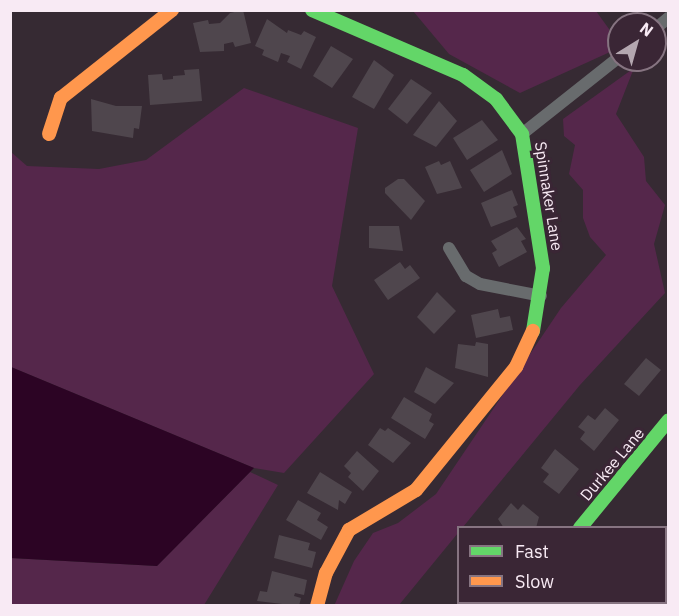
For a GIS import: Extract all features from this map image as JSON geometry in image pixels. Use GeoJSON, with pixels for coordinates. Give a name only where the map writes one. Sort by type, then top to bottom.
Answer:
{"type":"FeatureCollection","features":[{"type":"Feature","properties":{"kind":"street"},"geometry":{"type":"LineString","coordinates":[[49,134],[61,98],[172,10]]}},
{"type":"Feature","properties":{"kind":"street","name":"Spinnaker Lane"},"geometry":{"type":"LineString","coordinates":[[312,10],[463,75],[496,99],[522,134],[541,240],[542,296],[535,328],[516,367],[416,490],[365,517],[349,530],[326,573],[317,606]]}},
{"type":"Feature","properties":{"kind":"street"},"geometry":{"type":"LineString","coordinates":[[522,134],[607,67]]}},
{"type":"Feature","properties":{"kind":"street"},"geometry":{"type":"LineString","coordinates":[[449,248],[465,276],[480,284],[542,296]]}},
{"type":"Feature","properties":{"kind":"street","name":"Durkee Lane"},"geometry":{"type":"LineString","coordinates":[[582,526],[669,421]]}},
{"type":"Feature","properties":{"kind":"shaded area"},"geometry":{"type":"Polygon","coordinates":[[[413,11],[596,11],[607,26],[607,53],[520,93],[449,54],[413,11]]]}},
{"type":"Feature","properties":{"kind":"shaded area"},"geometry":{"type":"Polygon","coordinates":[[[628,72],[632,72],[616,114],[644,157],[646,181],[665,205],[654,244],[665,293],[580,385],[464,526],[457,526],[457,534],[399,605],[334,606],[354,561],[373,533],[398,523],[436,494],[561,308],[606,255],[590,237],[583,218],[583,190],[569,174],[575,145],[564,136],[563,119],[628,72]]]}},
{"type":"Feature","properties":{"kind":"shaded area"},"geometry":{"type":"Polygon","coordinates":[[[244,88],[358,128],[332,286],[374,374],[284,473],[254,468],[11,367],[11,152],[27,166],[99,169],[146,160],[244,88]]]}},
{"type":"Feature","properties":{"kind":"shaded area"},"geometry":{"type":"Polygon","coordinates":[[[10,367],[254,468],[157,566],[11,558],[10,367]]]}},
{"type":"Feature","properties":{"kind":"shaded area"},"geometry":{"type":"Polygon","coordinates":[[[250,472],[278,485],[204,605],[11,605],[10,558],[157,566],[250,472]]]}},
{"type":"Feature","properties":{"kind":"building"},"geometry":{"type":"Polygon","coordinates":[[[243,10],[251,43],[235,47],[233,42],[224,44],[224,51],[200,52],[193,23],[208,20],[209,24],[220,23],[230,13],[243,10]]]}},
{"type":"Feature","properties":{"kind":"building"},"geometry":{"type":"Polygon","coordinates":[[[267,19],[287,33],[288,30],[301,35],[304,31],[316,37],[301,69],[287,62],[290,56],[281,53],[278,62],[262,55],[264,50],[255,46],[267,19]]]}},
{"type":"Feature","properties":{"kind":"building"},"geometry":{"type":"Polygon","coordinates":[[[331,46],[353,59],[332,88],[313,76],[331,46]]]}},
{"type":"Feature","properties":{"kind":"building"},"geometry":{"type":"Polygon","coordinates":[[[374,60],[394,75],[374,109],[352,97],[374,60]]]}},
{"type":"Feature","properties":{"kind":"building"},"geometry":{"type":"Polygon","coordinates":[[[199,69],[202,101],[150,105],[148,75],[162,74],[163,80],[173,79],[173,76],[185,75],[184,70],[199,69]]]}},
{"type":"Feature","properties":{"kind":"building"},"geometry":{"type":"Polygon","coordinates":[[[411,79],[432,93],[407,124],[388,109],[411,79]]]}},
{"type":"Feature","properties":{"kind":"building"},"geometry":{"type":"Polygon","coordinates":[[[91,99],[116,106],[142,106],[139,129],[134,128],[133,138],[92,131],[91,99]]]}},
{"type":"Feature","properties":{"kind":"building"},"geometry":{"type":"Polygon","coordinates":[[[439,101],[457,121],[436,147],[413,135],[439,101]]]}},
{"type":"Feature","properties":{"kind":"building"},"geometry":{"type":"Polygon","coordinates":[[[482,120],[498,140],[467,160],[453,138],[482,120]]]}},
{"type":"Feature","properties":{"kind":"building"},"geometry":{"type":"Polygon","coordinates":[[[502,150],[512,174],[484,192],[470,170],[502,150]]]}},
{"type":"Feature","properties":{"kind":"building"},"geometry":{"type":"Polygon","coordinates":[[[439,161],[441,165],[450,161],[462,188],[437,194],[425,167],[439,161]]]}},
{"type":"Feature","properties":{"kind":"building"},"geometry":{"type":"Polygon","coordinates":[[[398,179],[404,179],[425,201],[411,220],[385,193],[385,188],[398,179]]]}},
{"type":"Feature","properties":{"kind":"building"},"geometry":{"type":"Polygon","coordinates":[[[512,190],[518,205],[513,207],[517,217],[491,227],[481,203],[512,190]]]}},
{"type":"Feature","properties":{"kind":"building"},"geometry":{"type":"Polygon","coordinates":[[[369,226],[399,226],[403,251],[369,248],[369,226]]]}},
{"type":"Feature","properties":{"kind":"building"},"geometry":{"type":"Polygon","coordinates":[[[517,227],[526,239],[521,241],[527,252],[499,267],[492,253],[497,250],[491,241],[517,227]]]}},
{"type":"Feature","properties":{"kind":"building"},"geometry":{"type":"Polygon","coordinates":[[[400,262],[405,269],[410,265],[420,278],[388,300],[374,280],[400,262]]]}},
{"type":"Feature","properties":{"kind":"building"},"geometry":{"type":"Polygon","coordinates":[[[437,292],[456,311],[434,334],[417,317],[437,292]]]}},
{"type":"Feature","properties":{"kind":"building"},"geometry":{"type":"Polygon","coordinates":[[[498,309],[500,318],[510,316],[513,330],[476,338],[471,315],[498,309]]]}},
{"type":"Feature","properties":{"kind":"building"},"geometry":{"type":"Polygon","coordinates":[[[476,342],[488,344],[488,377],[455,368],[458,344],[475,346],[476,342]]]}},
{"type":"Feature","properties":{"kind":"building"},"geometry":{"type":"Polygon","coordinates":[[[646,358],[661,370],[639,396],[624,384],[646,358]]]}},
{"type":"Feature","properties":{"kind":"building"},"geometry":{"type":"Polygon","coordinates":[[[426,367],[454,383],[435,404],[414,392],[426,367]]]}},
{"type":"Feature","properties":{"kind":"building"},"geometry":{"type":"Polygon","coordinates":[[[404,397],[432,414],[429,421],[434,424],[425,439],[391,418],[404,397]]]}},
{"type":"Feature","properties":{"kind":"building"},"geometry":{"type":"Polygon","coordinates":[[[605,408],[619,420],[594,451],[580,439],[585,432],[578,427],[588,415],[595,420],[605,408]]]}},
{"type":"Feature","properties":{"kind":"building"},"geometry":{"type":"Polygon","coordinates":[[[380,428],[385,431],[388,428],[411,443],[393,463],[368,445],[380,428]]]}},
{"type":"Feature","properties":{"kind":"building"},"geometry":{"type":"Polygon","coordinates":[[[555,449],[579,469],[559,494],[543,482],[549,474],[541,468],[555,449]]]}},
{"type":"Feature","properties":{"kind":"building"},"geometry":{"type":"Polygon","coordinates":[[[357,451],[379,471],[363,491],[348,477],[351,473],[344,466],[357,451]]]}},
{"type":"Feature","properties":{"kind":"building"},"geometry":{"type":"Polygon","coordinates":[[[320,472],[352,492],[345,504],[339,500],[338,510],[307,493],[320,472]]]}},
{"type":"Feature","properties":{"kind":"building"},"geometry":{"type":"Polygon","coordinates":[[[298,500],[321,513],[317,520],[328,527],[321,540],[286,520],[298,500]]]}},
{"type":"Feature","properties":{"kind":"building"},"geometry":{"type":"Polygon","coordinates":[[[511,503],[518,510],[523,504],[539,517],[537,526],[503,526],[498,519],[511,503]]]}},
{"type":"Feature","properties":{"kind":"building"},"geometry":{"type":"Polygon","coordinates":[[[279,535],[310,543],[308,550],[316,552],[312,568],[274,558],[279,535]]]}},
{"type":"Feature","properties":{"kind":"building"},"geometry":{"type":"Polygon","coordinates":[[[272,571],[307,580],[304,595],[295,593],[294,596],[301,598],[299,606],[257,601],[260,591],[267,592],[272,571]]]}},
{"type":"Feature","properties":{"kind":"building"},"geometry":{"type":"Polygon","coordinates":[[[635,604],[657,604],[659,606],[634,606],[635,604]]]}},
{"type":"Feature","properties":{"kind":"traffic: fast"},"geometry":{"type":"LineString","coordinates":[[312,10],[463,75],[496,99],[522,134],[543,268],[533,331]]}},
{"type":"Feature","properties":{"kind":"traffic: fast"},"geometry":{"type":"LineString","coordinates":[[582,526],[668,421]]}},
{"type":"Feature","properties":{"kind":"traffic: slow"},"geometry":{"type":"LineString","coordinates":[[49,134],[61,98],[172,10]]}},
{"type":"Feature","properties":{"kind":"traffic: slow"},"geometry":{"type":"LineString","coordinates":[[317,606],[326,573],[349,530],[416,490],[516,367],[533,331]]}}]}
